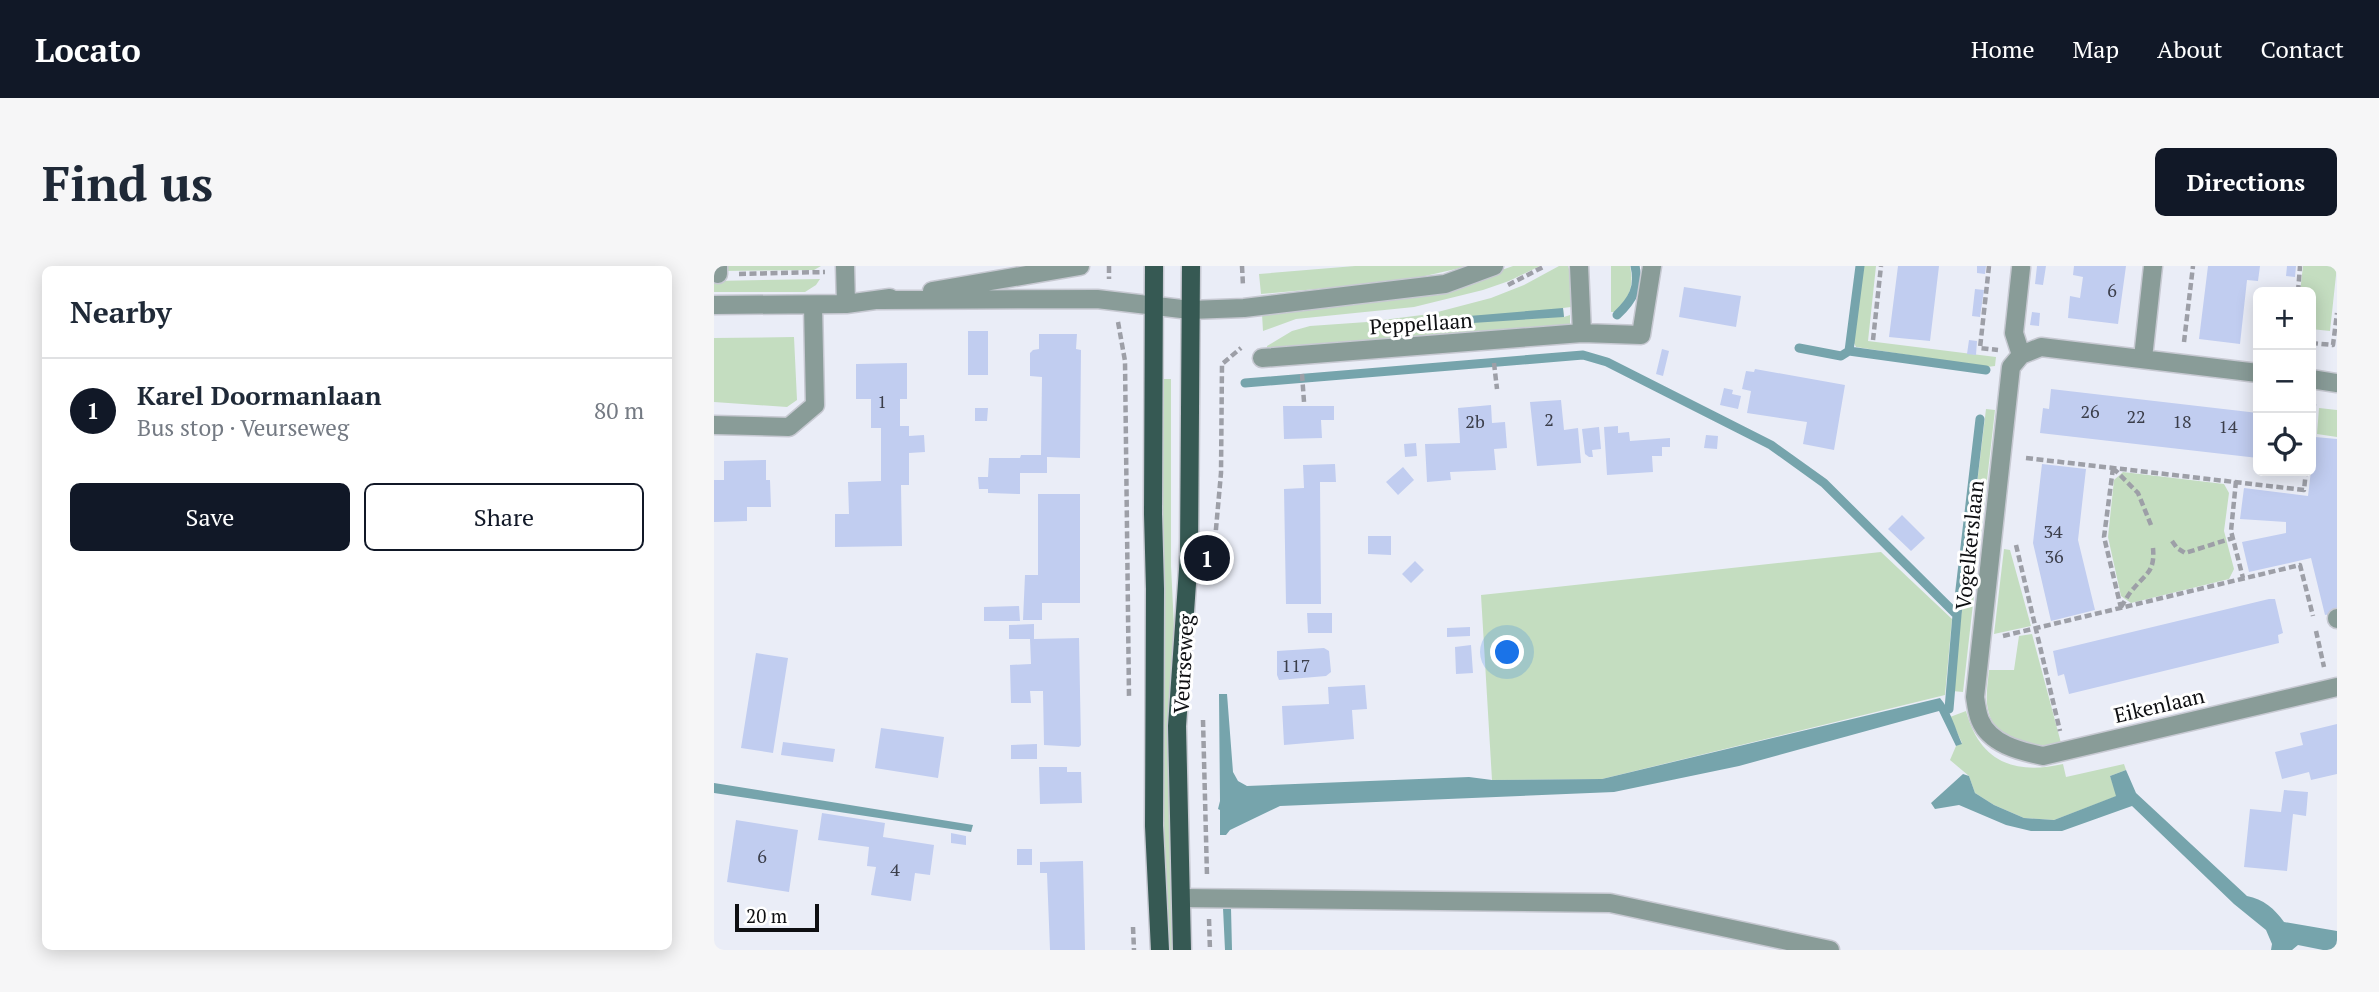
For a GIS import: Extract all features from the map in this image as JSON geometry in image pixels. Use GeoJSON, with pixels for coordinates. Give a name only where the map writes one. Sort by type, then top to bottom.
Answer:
{"type":"FeatureCollection","features":[{"type":"Feature","properties":{"kind":"main road","name":"Veurseweg"},"geometry":{"type":"LineString","coordinates":[[1154,266],[1154,813],[1160,950]]}},
{"type":"Feature","properties":{"kind":"main road","name":"Veurseweg"},"geometry":{"type":"LineString","coordinates":[[1182,950],[1177,726],[1189,555],[1191,266]]}},
{"type":"Feature","properties":{"kind":"street"},"geometry":{"type":"LineString","coordinates":[[714,305],[846,304],[1080,266]]}},
{"type":"Feature","properties":{"kind":"street"},"geometry":{"type":"LineString","coordinates":[[879,300],[1097,299],[1190,310],[1244,308],[1445,284],[1494,266]]}},
{"type":"Feature","properties":{"kind":"street"},"geometry":{"type":"LineString","coordinates":[[1579,266],[1582,333]]}},
{"type":"Feature","properties":{"kind":"street","name":"Peppellaan"},"geometry":{"type":"LineString","coordinates":[[1262,358],[1582,333],[1641,335],[1652,266]]}},
{"type":"Feature","properties":{"kind":"street"},"geometry":{"type":"LineString","coordinates":[[2143,358],[2153,266]]}},
{"type":"Feature","properties":{"kind":"street"},"geometry":{"type":"LineString","coordinates":[[2021,268],[2014,333],[2021,355],[2040,346],[2253,372]]}},
{"type":"Feature","properties":{"kind":"street"},"geometry":{"type":"LineString","coordinates":[[846,269],[846,304]]}},
{"type":"Feature","properties":{"kind":"street"},"geometry":{"type":"LineString","coordinates":[[714,425],[789,427],[815,405],[813,305]]}},
{"type":"Feature","properties":{"kind":"street","name":"Vogelkerslaan"},"geometry":{"type":"LineString","coordinates":[[1994,738],[1980,721],[1975,697],[2011,367],[2021,355]]}},
{"type":"Feature","properties":{"kind":"street"},"geometry":{"type":"LineString","coordinates":[[2316,381],[2337,383]]}},
{"type":"Feature","properties":{"kind":"street","name":"Eikenlaan"},"geometry":{"type":"LineString","coordinates":[[1994,738],[2013,749],[2043,756],[2333,688]]}},
{"type":"Feature","properties":{"kind":"street"},"geometry":{"type":"LineString","coordinates":[[1181,898],[1610,903],[1830,950]]}},
{"type":"Feature","properties":{"kind":"path"},"geometry":{"type":"LineString","coordinates":[[1109,266],[1125,361],[1129,710]]}},
{"type":"Feature","properties":{"kind":"path"},"geometry":{"type":"LineString","coordinates":[[1214,555],[1221,473],[1222,364],[1246,345],[1242,266]]}},
{"type":"Feature","properties":{"kind":"path"},"geometry":{"type":"LineString","coordinates":[[1873,340],[1881,266]]}},
{"type":"Feature","properties":{"kind":"path"},"geometry":{"type":"LineString","coordinates":[[2181,363],[2193,266]]}},
{"type":"Feature","properties":{"kind":"path"},"geometry":{"type":"LineString","coordinates":[[2298,287],[2300,266]]}},
{"type":"Feature","properties":{"kind":"path"},"geometry":{"type":"LineString","coordinates":[[718,270],[846,269]]}},
{"type":"Feature","properties":{"kind":"path"},"geometry":{"type":"LineString","coordinates":[[2316,343],[2333,345],[2337,313]]}},
{"type":"Feature","properties":{"kind":"path"},"geometry":{"type":"LineString","coordinates":[[1495,374],[1497,390]]}},
{"type":"Feature","properties":{"kind":"path"},"geometry":{"type":"LineString","coordinates":[[1303,384],[1304,401]]}},
{"type":"Feature","properties":{"kind":"path"},"geometry":{"type":"LineString","coordinates":[[2025,470],[2028,445]]}},
{"type":"Feature","properties":{"kind":"path"},"geometry":{"type":"LineString","coordinates":[[2026,458],[2304,490],[2305,476]]}},
{"type":"Feature","properties":{"kind":"path"},"geometry":{"type":"LineString","coordinates":[[2113,467],[2138,493],[2151,525]]}},
{"type":"Feature","properties":{"kind":"path"},"geometry":{"type":"LineString","coordinates":[[2113,467],[2104,537],[2121,608]]}},
{"type":"Feature","properties":{"kind":"path"},"geometry":{"type":"LineString","coordinates":[[2236,481],[2231,531],[2243,578]]}},
{"type":"Feature","properties":{"kind":"path"},"geometry":{"type":"LineString","coordinates":[[2017,534],[2016,546],[2065,750]]}},
{"type":"Feature","properties":{"kind":"path"},"geometry":{"type":"LineString","coordinates":[[2172,541],[2185,553],[2233,538]]}},
{"type":"Feature","properties":{"kind":"path"},"geometry":{"type":"LineString","coordinates":[[2121,608],[2134,587],[2146,578],[2152,567],[2153,548]]}},
{"type":"Feature","properties":{"kind":"path"},"geometry":{"type":"LineString","coordinates":[[1981,641],[2300,565],[2333,688]]}},
{"type":"Feature","properties":{"kind":"path","name":"Veurseweg"},"geometry":{"type":"LineString","coordinates":[[1203,718],[1210,950]]}},
{"type":"Feature","properties":{"kind":"path"},"geometry":{"type":"LineString","coordinates":[[1133,924],[1134,950]]}},
{"type":"Feature","properties":{"kind":"green space"},"geometry":{"type":"Polygon","coordinates":[[[721,266],[821,266],[814,270],[721,271],[721,266]]]}},
{"type":"Feature","properties":{"kind":"green space"},"geometry":{"type":"Polygon","coordinates":[[[1355,266],[1469,266],[1403,281],[1261,294],[1259,274],[1355,266]]]}},
{"type":"Feature","properties":{"kind":"green space"},"geometry":{"type":"Polygon","coordinates":[[[1513,266],[1540,266],[1483,290],[1414,307],[1296,319],[1263,331],[1262,314],[1454,287],[1513,266]]]}},
{"type":"Feature","properties":{"kind":"green space"},"geometry":{"type":"Polygon","coordinates":[[[1559,266],[1568,266],[1570,272],[1571,307],[1563,308],[1564,317],[1570,315],[1570,325],[1267,349],[1267,346],[1292,331],[1310,326],[1430,314],[1491,298],[1524,285],[1559,266]]]}},
{"type":"Feature","properties":{"kind":"green space"},"geometry":{"type":"Polygon","coordinates":[[[1611,266],[1630,266],[1631,273],[1630,291],[1616,312],[1611,312],[1611,266]]]}},
{"type":"Feature","properties":{"kind":"green space"},"geometry":{"type":"Polygon","coordinates":[[[1863,266],[1876,266],[1868,341],[1996,357],[1995,366],[1856,347],[1853,341],[1863,266]]]}},
{"type":"Feature","properties":{"kind":"green space"},"geometry":{"type":"Polygon","coordinates":[[[2303,266],[2337,266],[2330,331],[2316,330],[2316,287],[2301,287],[2303,266]]]}},
{"type":"Feature","properties":{"kind":"green space"},"geometry":{"type":"Polygon","coordinates":[[[820,279],[805,292],[714,292],[714,281],[820,279]]]}},
{"type":"Feature","properties":{"kind":"green space"},"geometry":{"type":"Polygon","coordinates":[[[794,337],[797,400],[787,407],[714,402],[714,338],[794,337]]]}},
{"type":"Feature","properties":{"kind":"green space"},"geometry":{"type":"Polygon","coordinates":[[[1161,379],[1171,379],[1171,566],[1174,627],[1170,732],[1175,950],[1165,950],[1161,828],[1161,379]]]}},
{"type":"Feature","properties":{"kind":"green space"},"geometry":{"type":"Polygon","coordinates":[[[2319,408],[2337,410],[2337,437],[2317,434],[2319,408]]]}},
{"type":"Feature","properties":{"kind":"green space"},"geometry":{"type":"Polygon","coordinates":[[[1986,409],[1995,410],[1963,692],[1952,691],[1986,409]]]}},
{"type":"Feature","properties":{"kind":"green space"},"geometry":{"type":"Polygon","coordinates":[[[2123,472],[2224,484],[2229,493],[2224,531],[2234,569],[2229,579],[2131,603],[2121,596],[2108,537],[2114,480],[2123,472]]]}},
{"type":"Feature","properties":{"kind":"green space"},"geometry":{"type":"Polygon","coordinates":[[[2004,549],[2010,550],[2031,626],[1994,634],[2004,549]]]}},
{"type":"Feature","properties":{"kind":"green space"},"geometry":{"type":"Polygon","coordinates":[[[1881,552],[1952,619],[1945,695],[1602,779],[1492,780],[1481,595],[1881,552]]]}},
{"type":"Feature","properties":{"kind":"green space"},"geometry":{"type":"Polygon","coordinates":[[[2032,634],[2061,743],[2036,745],[2014,741],[1996,728],[1990,717],[1987,704],[1989,670],[2014,670],[2019,636],[2032,634]]]}},
{"type":"Feature","properties":{"kind":"green space"},"geometry":{"type":"Polygon","coordinates":[[[1966,711],[1980,742],[2001,761],[2014,766],[2029,768],[2063,764],[2066,777],[2124,764],[2126,770],[2110,776],[2117,796],[2054,820],[2024,818],[1994,805],[1975,793],[1969,776],[1950,760],[1956,746],[1962,743],[1950,717],[1966,711]]]}},
{"type":"Feature","properties":{"kind":"water"},"geometry":{"type":"Polygon","coordinates":[[[1563,308],[1564,317],[1457,324],[1455,321],[1457,317],[1563,308]]]}},
{"type":"Feature","properties":{"kind":"water"},"geometry":{"type":"Polygon","coordinates":[[[1219,694],[1227,694],[1233,772],[1238,781],[1247,786],[1469,777],[1492,780],[1602,779],[1940,698],[1950,714],[1962,744],[1956,746],[1939,711],[1739,766],[1614,792],[1280,806],[1230,830],[1226,835],[1220,835],[1219,694]]]}},
{"type":"Feature","properties":{"kind":"water"},"geometry":{"type":"Polygon","coordinates":[[[2126,770],[2136,793],[2247,896],[2268,905],[2284,922],[2337,931],[2337,950],[2298,945],[2292,950],[2271,950],[2272,944],[2266,930],[2234,904],[2132,806],[2062,831],[2031,831],[2006,825],[1959,805],[1935,809],[1931,803],[1963,774],[1969,776],[1975,793],[1994,805],[2024,818],[2054,820],[2116,796],[2110,776],[2126,770]]]}},
{"type":"Feature","properties":{"kind":"water"},"geometry":{"type":"Polygon","coordinates":[[[714,783],[973,825],[971,832],[714,793],[714,783]]]}},
{"type":"Feature","properties":{"kind":"water"},"geometry":{"type":"Polygon","coordinates":[[[1223,908],[1231,908],[1232,950],[1225,950],[1223,908]]]}},
{"type":"Feature","properties":{"kind":"building"},"geometry":{"type":"Polygon","coordinates":[[[1898,266],[1939,266],[1930,341],[1889,337],[1898,266]]]}},
{"type":"Feature","properties":{"kind":"building"},"geometry":{"type":"Polygon","coordinates":[[[1977,266],[1986,266],[1985,274],[1977,273],[1977,266]]]}},
{"type":"Feature","properties":{"kind":"building"},"geometry":{"type":"Polygon","coordinates":[[[2037,266],[2046,266],[2043,285],[2035,284],[2037,266]]]}},
{"type":"Feature","properties":{"kind":"building"},"geometry":{"type":"Polygon","coordinates":[[[2074,266],[2126,266],[2118,324],[2068,318],[2070,296],[2080,298],[2083,277],[2073,275],[2074,266]]]}},
{"type":"Feature","properties":{"kind":"building"},"geometry":{"type":"Polygon","coordinates":[[[2208,266],[2260,266],[2258,281],[2247,280],[2240,344],[2199,339],[2208,266]]]}},
{"type":"Feature","properties":{"kind":"building"},"geometry":{"type":"Polygon","coordinates":[[[2287,266],[2296,266],[2295,277],[2286,276],[2287,266]]]}},
{"type":"Feature","properties":{"kind":"building"},"geometry":{"type":"Polygon","coordinates":[[[1684,287],[1741,296],[1736,327],[1679,317],[1684,287]]]}},
{"type":"Feature","properties":{"kind":"building"},"geometry":{"type":"Polygon","coordinates":[[[1975,289],[1984,290],[1980,317],[1972,316],[1975,289]]]}},
{"type":"Feature","properties":{"kind":"building"},"geometry":{"type":"Polygon","coordinates":[[[2032,312],[2040,313],[2039,326],[2030,325],[2032,312]]]}},
{"type":"Feature","properties":{"kind":"building"},"geometry":{"type":"Polygon","coordinates":[[[968,331],[988,331],[988,375],[968,375],[968,331]]]}},
{"type":"Feature","properties":{"kind":"building"},"geometry":{"type":"Polygon","coordinates":[[[1039,334],[1077,334],[1076,349],[1081,350],[1080,458],[1047,457],[1047,473],[1020,473],[1020,494],[988,493],[988,489],[979,489],[978,477],[988,477],[989,458],[1041,455],[1042,377],[1030,376],[1030,353],[1039,349],[1039,334]]]}},
{"type":"Feature","properties":{"kind":"building"},"geometry":{"type":"Polygon","coordinates":[[[1969,340],[1977,341],[1976,355],[1967,354],[1969,340]]]}},
{"type":"Feature","properties":{"kind":"building"},"geometry":{"type":"Polygon","coordinates":[[[1662,349],[1669,351],[1663,376],[1656,374],[1662,349]]]}},
{"type":"Feature","properties":{"kind":"building"},"geometry":{"type":"Polygon","coordinates":[[[907,363],[907,399],[900,399],[900,426],[909,426],[909,436],[924,435],[925,452],[909,453],[909,485],[901,485],[902,546],[835,547],[835,514],[849,514],[848,482],[881,481],[881,428],[871,428],[871,399],[856,399],[856,364],[907,363]]]}},
{"type":"Feature","properties":{"kind":"building"},"geometry":{"type":"Polygon","coordinates":[[[1755,369],[1845,385],[1834,450],[1803,444],[1807,422],[1747,413],[1751,391],[1742,389],[1746,371],[1754,372],[1755,369]]]}},
{"type":"Feature","properties":{"kind":"building"},"geometry":{"type":"Polygon","coordinates":[[[1724,388],[1741,396],[1738,409],[1720,405],[1724,388]]]}},
{"type":"Feature","properties":{"kind":"building"},"geometry":{"type":"Polygon","coordinates":[[[2051,389],[2253,412],[2253,457],[2040,433],[2043,408],[2049,409],[2051,389]]]}},
{"type":"Feature","properties":{"kind":"building"},"geometry":{"type":"Polygon","coordinates":[[[1561,400],[1564,430],[1578,428],[1581,463],[1537,466],[1530,402],[1561,400]]]}},
{"type":"Feature","properties":{"kind":"building"},"geometry":{"type":"Polygon","coordinates":[[[1491,405],[1492,423],[1505,422],[1507,448],[1494,449],[1496,470],[1450,472],[1451,480],[1427,482],[1425,444],[1460,443],[1458,408],[1491,405]]]}},
{"type":"Feature","properties":{"kind":"building"},"geometry":{"type":"Polygon","coordinates":[[[1283,406],[1334,406],[1334,420],[1321,420],[1322,438],[1284,439],[1283,406]]]}},
{"type":"Feature","properties":{"kind":"building"},"geometry":{"type":"Polygon","coordinates":[[[975,408],[988,408],[987,421],[975,421],[975,408]]]}},
{"type":"Feature","properties":{"kind":"building"},"geometry":{"type":"Polygon","coordinates":[[[1618,426],[1618,433],[1629,432],[1630,441],[1670,438],[1670,447],[1662,447],[1662,456],[1652,456],[1653,472],[1607,475],[1604,427],[1618,426]]]}},
{"type":"Feature","properties":{"kind":"building"},"geometry":{"type":"Polygon","coordinates":[[[1599,427],[1601,449],[1592,450],[1593,457],[1589,457],[1585,454],[1582,429],[1599,427]]]}},
{"type":"Feature","properties":{"kind":"building"},"geometry":{"type":"Polygon","coordinates":[[[1706,435],[1718,436],[1717,449],[1704,448],[1706,435]]]}},
{"type":"Feature","properties":{"kind":"building"},"geometry":{"type":"Polygon","coordinates":[[[2316,437],[2337,439],[2337,613],[2325,615],[2311,558],[2249,572],[2242,542],[2286,533],[2286,522],[2240,519],[2244,488],[2308,496],[2310,476],[2316,476],[2316,437]]]}},
{"type":"Feature","properties":{"kind":"building"},"geometry":{"type":"Polygon","coordinates":[[[1416,443],[1417,456],[1405,457],[1404,444],[1416,443]]]}},
{"type":"Feature","properties":{"kind":"building"},"geometry":{"type":"Polygon","coordinates":[[[766,460],[766,480],[770,480],[771,507],[747,507],[747,521],[714,522],[714,480],[724,480],[724,461],[766,460]]]}},
{"type":"Feature","properties":{"kind":"building"},"geometry":{"type":"Polygon","coordinates":[[[1335,464],[1336,482],[1320,482],[1321,604],[1286,604],[1284,489],[1304,488],[1303,465],[1335,464]]]}},
{"type":"Feature","properties":{"kind":"building"},"geometry":{"type":"Polygon","coordinates":[[[2042,464],[2086,469],[2078,540],[2095,610],[2051,621],[2033,543],[2042,464]]]}},
{"type":"Feature","properties":{"kind":"building"},"geometry":{"type":"Polygon","coordinates":[[[1403,467],[1414,480],[1398,495],[1386,482],[1403,467]]]}},
{"type":"Feature","properties":{"kind":"building"},"geometry":{"type":"Polygon","coordinates":[[[1038,494],[1080,494],[1080,603],[1042,603],[1042,620],[1023,620],[1025,575],[1038,575],[1038,494]]]}},
{"type":"Feature","properties":{"kind":"building"},"geometry":{"type":"Polygon","coordinates":[[[1902,515],[1925,538],[1911,551],[1888,529],[1902,515]]]}},
{"type":"Feature","properties":{"kind":"building"},"geometry":{"type":"Polygon","coordinates":[[[1368,536],[1391,536],[1391,555],[1368,554],[1368,536]]]}},
{"type":"Feature","properties":{"kind":"building"},"geometry":{"type":"Polygon","coordinates":[[[1415,561],[1424,570],[1411,583],[1402,574],[1415,561]]]}},
{"type":"Feature","properties":{"kind":"building"},"geometry":{"type":"Polygon","coordinates":[[[2275,599],[2283,633],[2278,635],[2279,643],[2069,694],[2064,674],[2058,676],[2053,651],[2275,599]]]}},
{"type":"Feature","properties":{"kind":"building"},"geometry":{"type":"Polygon","coordinates":[[[1019,606],[1020,621],[984,621],[984,607],[1019,606]]]}},
{"type":"Feature","properties":{"kind":"building"},"geometry":{"type":"Polygon","coordinates":[[[1307,613],[1332,613],[1332,633],[1308,633],[1307,613]]]}},
{"type":"Feature","properties":{"kind":"building"},"geometry":{"type":"Polygon","coordinates":[[[1034,624],[1034,639],[1079,638],[1079,747],[1044,745],[1043,691],[1030,691],[1031,703],[1011,703],[1010,665],[1031,664],[1030,639],[1009,639],[1009,625],[1034,624]]]}},
{"type":"Feature","properties":{"kind":"building"},"geometry":{"type":"Polygon","coordinates":[[[1470,627],[1470,636],[1447,637],[1447,628],[1470,627]]]}},
{"type":"Feature","properties":{"kind":"building"},"geometry":{"type":"Polygon","coordinates":[[[1471,645],[1473,673],[1456,674],[1455,647],[1471,645]]]}},
{"type":"Feature","properties":{"kind":"building"},"geometry":{"type":"Polygon","coordinates":[[[1324,648],[1329,651],[1331,672],[1326,676],[1279,680],[1277,651],[1324,648]]]}},
{"type":"Feature","properties":{"kind":"building"},"geometry":{"type":"Polygon","coordinates":[[[756,653],[788,658],[773,753],[741,748],[756,653]]]}},
{"type":"Feature","properties":{"kind":"building"},"geometry":{"type":"Polygon","coordinates":[[[1365,685],[1367,709],[1352,710],[1354,739],[1284,745],[1282,706],[1329,704],[1328,687],[1365,685]]]}},
{"type":"Feature","properties":{"kind":"building"},"geometry":{"type":"Polygon","coordinates":[[[2337,724],[2337,774],[2311,780],[2309,772],[2282,779],[2275,752],[2303,745],[2300,733],[2337,724]]]}},
{"type":"Feature","properties":{"kind":"building"},"geometry":{"type":"Polygon","coordinates":[[[881,728],[944,737],[938,778],[875,768],[881,728]]]}},
{"type":"Feature","properties":{"kind":"building"},"geometry":{"type":"Polygon","coordinates":[[[783,742],[835,749],[833,762],[781,755],[783,742]]]}},
{"type":"Feature","properties":{"kind":"building"},"geometry":{"type":"Polygon","coordinates":[[[1037,744],[1037,759],[1011,759],[1011,745],[1037,744]]]}},
{"type":"Feature","properties":{"kind":"building"},"geometry":{"type":"Polygon","coordinates":[[[1039,767],[1067,767],[1067,772],[1081,772],[1082,803],[1040,804],[1039,767]]]}},
{"type":"Feature","properties":{"kind":"building"},"geometry":{"type":"Polygon","coordinates":[[[2284,790],[2308,792],[2306,816],[2293,814],[2287,871],[2244,867],[2250,809],[2281,812],[2284,790]]]}},
{"type":"Feature","properties":{"kind":"building"},"geometry":{"type":"Polygon","coordinates":[[[822,813],[885,823],[883,837],[934,845],[930,875],[915,873],[911,901],[871,895],[876,867],[867,866],[869,847],[818,840],[822,813]]]}},
{"type":"Feature","properties":{"kind":"building"},"geometry":{"type":"Polygon","coordinates":[[[736,820],[798,830],[789,892],[727,882],[736,820]]]}},
{"type":"Feature","properties":{"kind":"building"},"geometry":{"type":"Polygon","coordinates":[[[951,833],[966,836],[966,845],[951,843],[951,833]]]}},
{"type":"Feature","properties":{"kind":"building"},"geometry":{"type":"Polygon","coordinates":[[[1017,849],[1032,849],[1032,865],[1017,865],[1017,849]]]}},
{"type":"Feature","properties":{"kind":"building"},"geometry":{"type":"Polygon","coordinates":[[[1083,861],[1085,950],[1050,950],[1047,873],[1040,873],[1040,862],[1083,861]]]}},
{"type":"Feature","properties":{"kind":"waterway"},"geometry":{"type":"LineString","coordinates":[[1617,315],[1634,293],[1637,280],[1635,266]]}},
{"type":"Feature","properties":{"kind":"waterway"},"geometry":{"type":"LineString","coordinates":[[1860,266],[1849,351],[1986,370]]}},
{"type":"Feature","properties":{"kind":"waterway"},"geometry":{"type":"LineString","coordinates":[[1799,348],[1841,356],[1849,351]]}},
{"type":"Feature","properties":{"kind":"waterway"},"geometry":{"type":"LineString","coordinates":[[1245,383],[1583,355],[1607,362],[1771,445],[1824,483],[1957,615]]}},
{"type":"Feature","properties":{"kind":"waterway"},"geometry":{"type":"LineString","coordinates":[[1949,709],[1980,419]]}},
{"type":"Feature","properties":{"kind":"place","name":"Karel Doormanlaan"},"geometry":{"type":"Point","coordinates":[1207,558]}}]}
